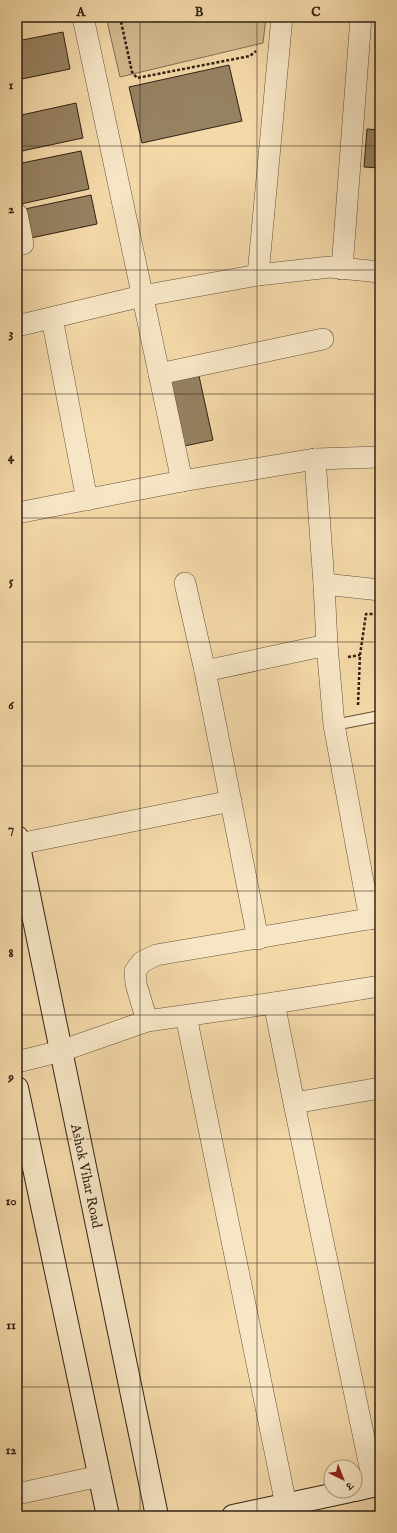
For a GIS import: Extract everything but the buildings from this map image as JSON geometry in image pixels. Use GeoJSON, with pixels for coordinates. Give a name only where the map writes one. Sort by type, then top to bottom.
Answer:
{"type":"FeatureCollection","features":[{"type":"Feature","properties":{"kind":"main road","name":"Ashok Vihar Road"},"geometry":{"type":"LineString","coordinates":[[18,840],[60,1051],[157,1516]]}},
{"type":"Feature","properties":{"kind":"main road"},"geometry":{"type":"LineString","coordinates":[[17,1088],[108,1516]]}},
{"type":"Feature","properties":{"kind":"main road"},"geometry":{"type":"LineString","coordinates":[[233,1516],[254,1513],[323,1497]]}},
{"type":"Feature","properties":{"kind":"street"},"geometry":{"type":"LineString","coordinates":[[83,17],[182,481]]}},
{"type":"Feature","properties":{"kind":"street"},"geometry":{"type":"LineString","coordinates":[[258,275],[282,17]]}},
{"type":"Feature","properties":{"kind":"street"},"geometry":{"type":"LineString","coordinates":[[342,269],[361,17]]}},
{"type":"Feature","properties":{"kind":"street"},"geometry":{"type":"LineString","coordinates":[[17,214],[23,244]]}},
{"type":"Feature","properties":{"kind":"street"},"geometry":{"type":"LineString","coordinates":[[17,326],[142,296],[258,275],[304,269],[330,268],[380,272]]}},
{"type":"Feature","properties":{"kind":"street"},"geometry":{"type":"LineString","coordinates":[[52,318],[87,500]]}},
{"type":"Feature","properties":{"kind":"street"},"geometry":{"type":"LineString","coordinates":[[159,374],[323,339]]}},
{"type":"Feature","properties":{"kind":"street"},"geometry":{"type":"LineString","coordinates":[[17,514],[182,481],[315,459],[380,458]]}},
{"type":"Feature","properties":{"kind":"street"},"geometry":{"type":"LineString","coordinates":[[147,1022],[136,984],[135,970],[142,962],[156,955],[375,918],[334,725],[327,645],[315,459]]}},
{"type":"Feature","properties":{"kind":"street"},"geometry":{"type":"LineString","coordinates":[[185,583],[205,672],[258,938]]}},
{"type":"Feature","properties":{"kind":"street"},"geometry":{"type":"LineString","coordinates":[[324,584],[380,590]]}},
{"type":"Feature","properties":{"kind":"street"},"geometry":{"type":"LineString","coordinates":[[205,672],[327,645]]}},
{"type":"Feature","properties":{"kind":"street"},"geometry":{"type":"LineString","coordinates":[[18,840],[231,801]]}},
{"type":"Feature","properties":{"kind":"street"},"geometry":{"type":"LineString","coordinates":[[17,1062],[60,1051],[147,1022],[380,986]]}},
{"type":"Feature","properties":{"kind":"street"},"geometry":{"type":"LineString","coordinates":[[274,1003],[370,1487]]}},
{"type":"Feature","properties":{"kind":"street"},"geometry":{"type":"LineString","coordinates":[[186,1016],[286,1505]]}},
{"type":"Feature","properties":{"kind":"street"},"geometry":{"type":"LineString","coordinates":[[294,1103],[380,1088]]}},
{"type":"Feature","properties":{"kind":"street"},"geometry":{"type":"LineString","coordinates":[[17,1494],[100,1476]]}},
{"type":"Feature","properties":{"kind":"lane"},"geometry":{"type":"LineString","coordinates":[[334,725],[380,716]]}},
{"type":"Feature","properties":{"kind":"path"},"geometry":{"type":"LineString","coordinates":[[120,17],[132,72],[137,78],[250,56],[254,54],[257,48]]}},
{"type":"Feature","properties":{"kind":"path"},"geometry":{"type":"LineString","coordinates":[[357,711],[360,655],[366,614],[380,614]]}},
{"type":"Feature","properties":{"kind":"shaded area"},"geometry":{"type":"Polygon","coordinates":[[[106,17],[266,17],[263,43],[120,77],[106,17]]]}}]}
